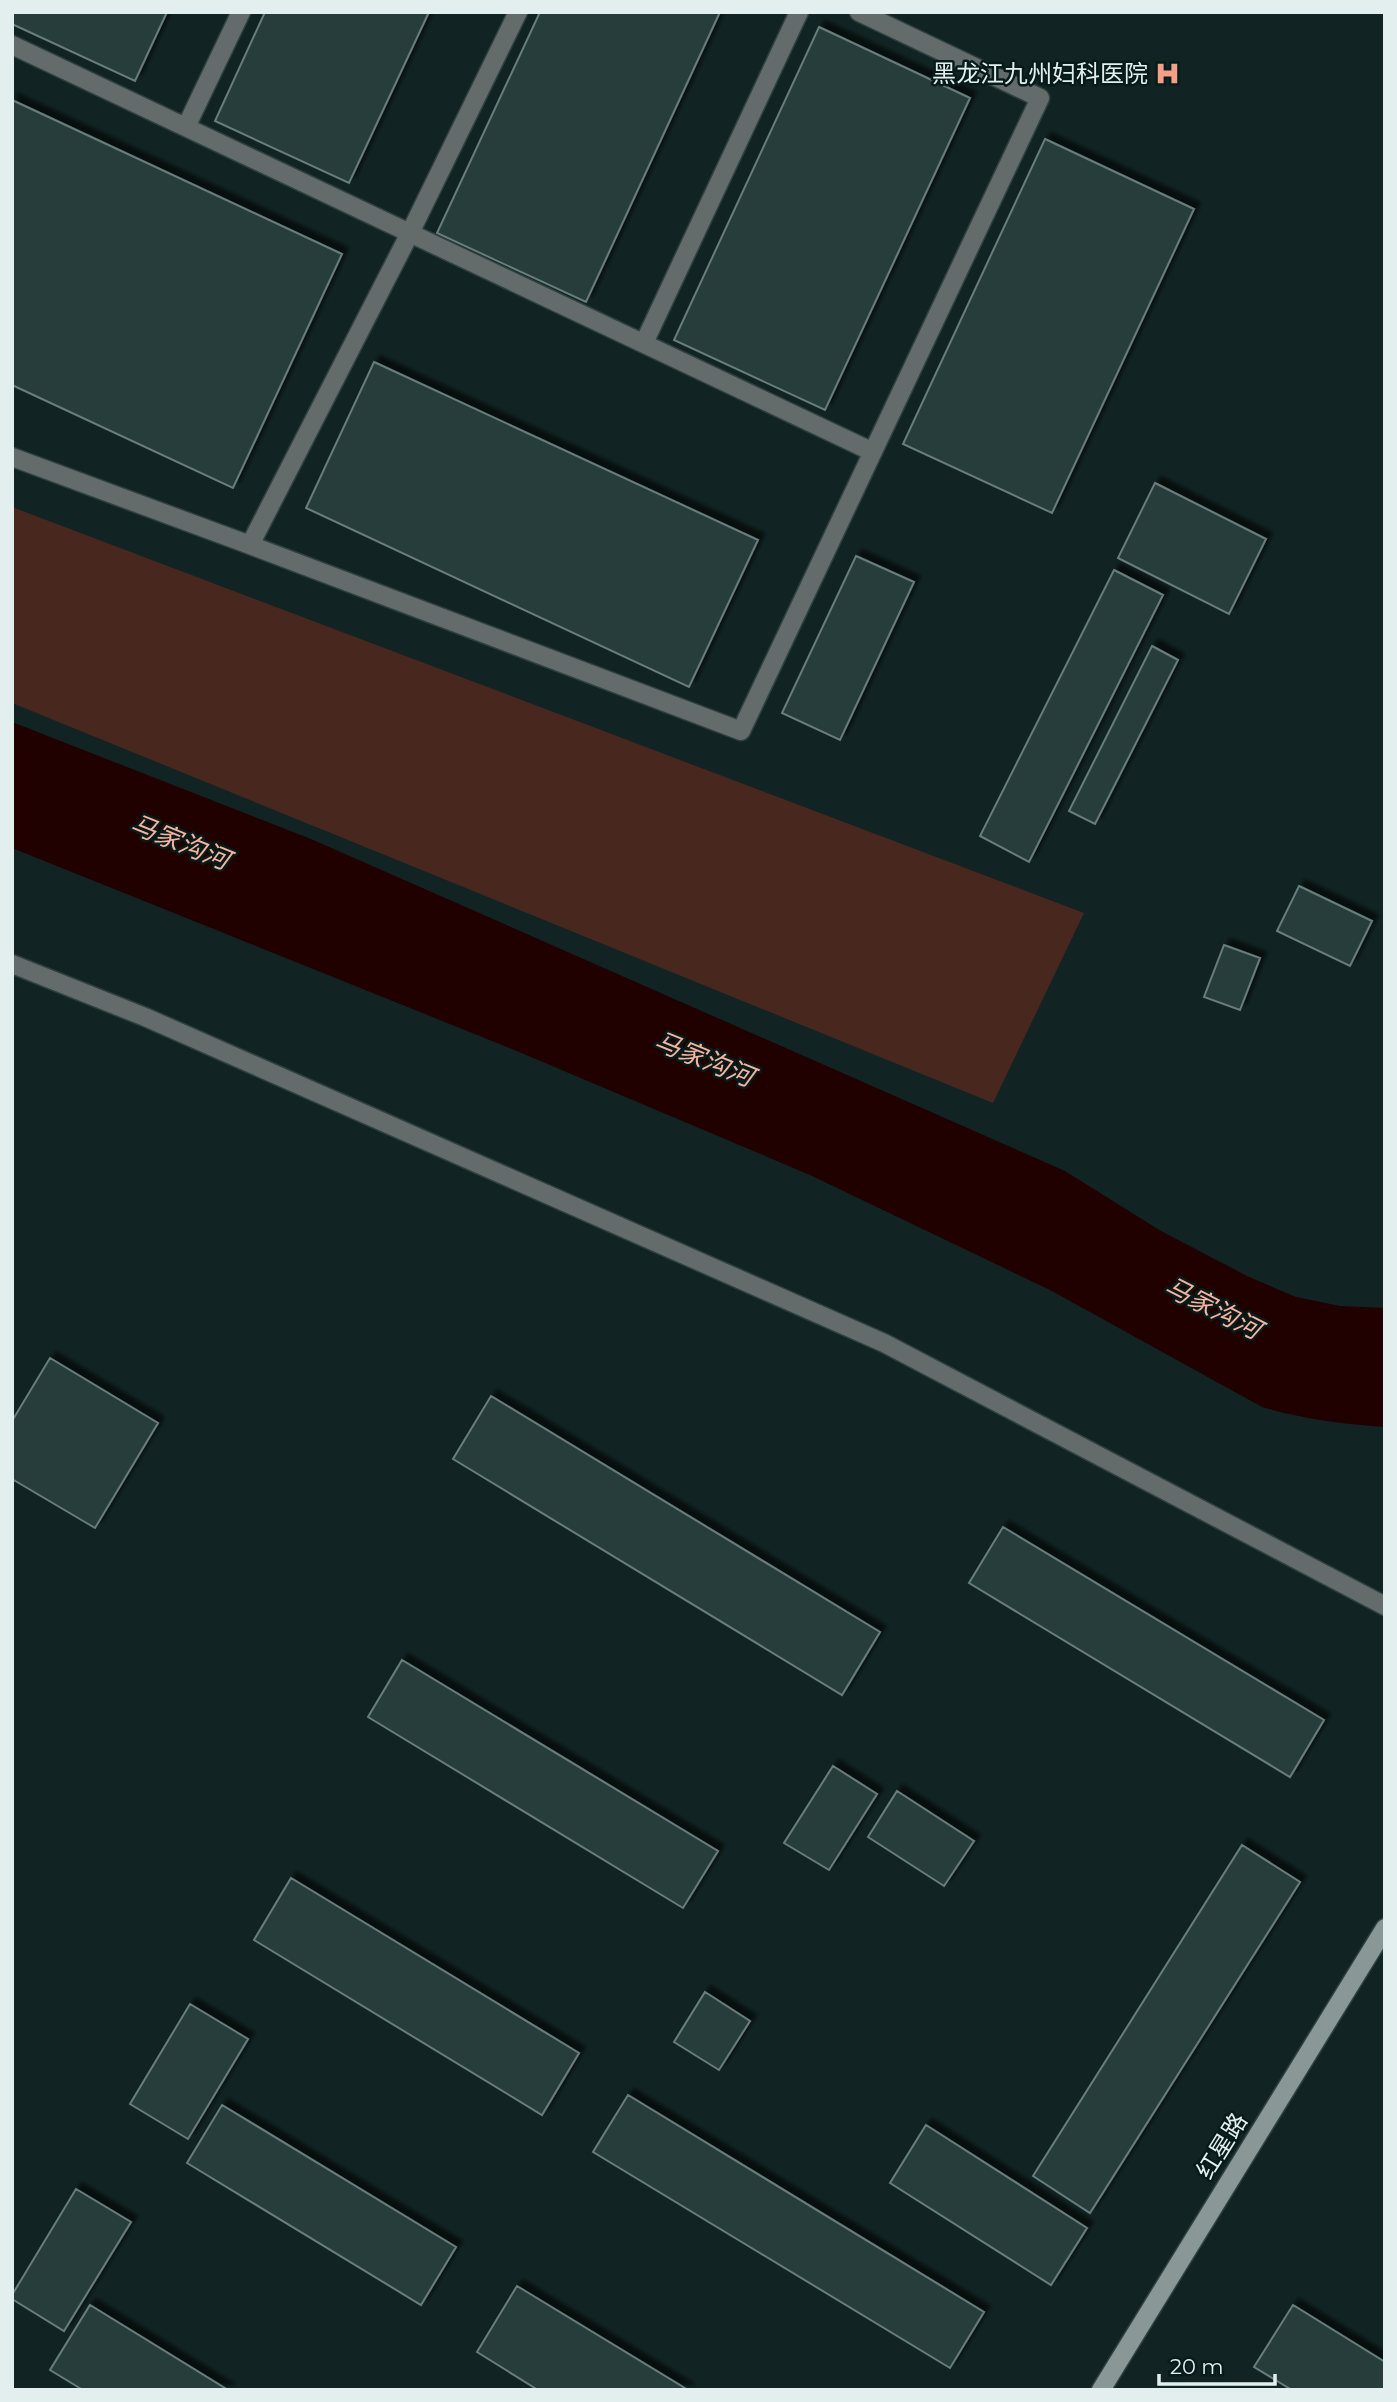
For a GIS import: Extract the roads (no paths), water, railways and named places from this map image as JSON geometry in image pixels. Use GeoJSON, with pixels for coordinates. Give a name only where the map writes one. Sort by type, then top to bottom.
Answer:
{"type":"FeatureCollection","features":[{"type":"Feature","properties":{"kind":"main road","name":"红星路"},"geometry":{"type":"LineString","coordinates":[[1101,2390],[1385,1928]]}},
{"type":"Feature","properties":{"kind":"street"},"geometry":{"type":"LineString","coordinates":[[186,127],[241,12]]}},
{"type":"Feature","properties":{"kind":"street"},"geometry":{"type":"LineString","coordinates":[[250,545],[410,233],[518,12]]}},
{"type":"Feature","properties":{"kind":"street"},"geometry":{"type":"LineString","coordinates":[[644,343],[799,12]]}},
{"type":"Feature","properties":{"kind":"street"},"geometry":{"type":"LineString","coordinates":[[12,457],[741,731],[1040,97],[859,12]]}},
{"type":"Feature","properties":{"kind":"street"},"geometry":{"type":"LineString","coordinates":[[12,45],[873,452]]}},
{"type":"Feature","properties":{"kind":"street"},"geometry":{"type":"LineString","coordinates":[[12,964],[145,1017],[884,1343],[1385,1606]]}},
{"type":"Feature","properties":{"kind":"water","name":"马家沟河"},"geometry":{"type":"Polygon","coordinates":[[[12,722],[311,839],[1065,1171],[1161,1231],[1249,1277],[1296,1297],[1340,1306],[1385,1308],[1385,1427],[1292,1415],[1262,1407],[1050,1290],[810,1175],[512,1049],[12,848],[12,722]]]}},
{"type":"Feature","properties":{"kind":"place","name":"黑龙江九州妇科医院"},"geometry":{"type":"Point","coordinates":[1168,74]}}]}
